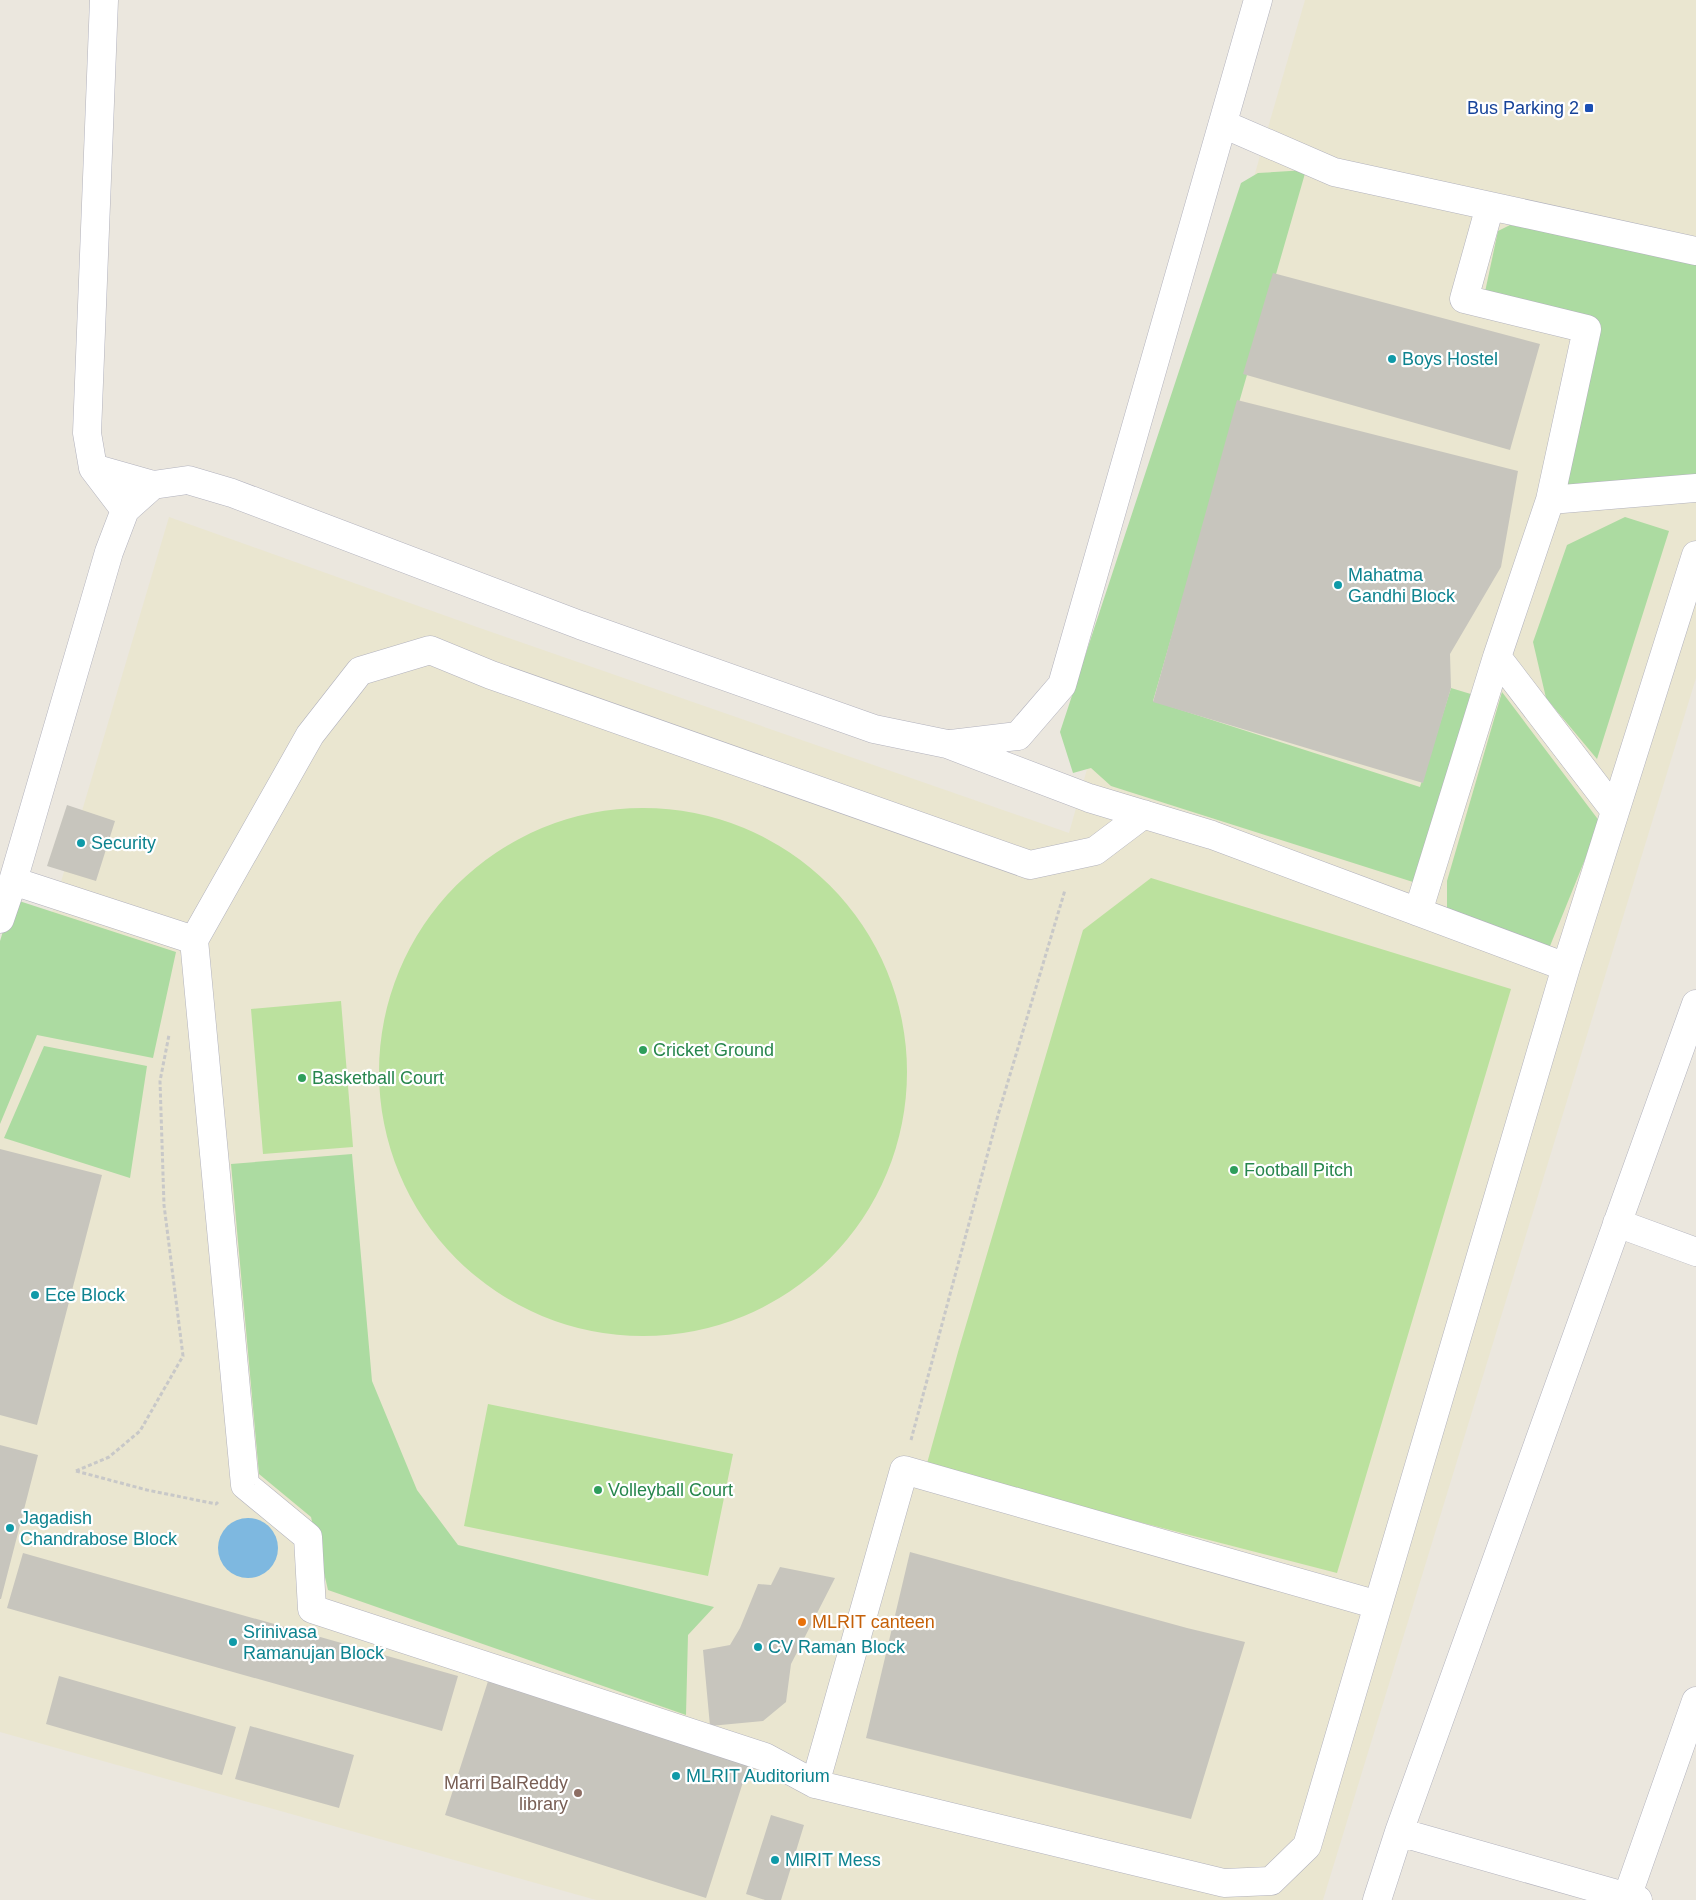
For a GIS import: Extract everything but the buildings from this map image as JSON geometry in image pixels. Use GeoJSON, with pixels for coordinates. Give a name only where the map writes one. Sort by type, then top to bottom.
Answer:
{"type":"FeatureCollection","features":[{"type":"Feature","properties":{"kind":"street"},"geometry":{"type":"LineString","coordinates":[[104,0],[87,433],[93,468],[124,510]]}},
{"type":"Feature","properties":{"kind":"street"},"geometry":{"type":"LineString","coordinates":[[947,744],[1018,736],[1062,685],[1258,0]]}},
{"type":"Feature","properties":{"kind":"street"},"geometry":{"type":"LineString","coordinates":[[1222,124],[1334,172],[1696,251]]}},
{"type":"Feature","properties":{"kind":"street"},"geometry":{"type":"LineString","coordinates":[[1418,912],[1497,657],[1550,500],[1587,329],[1464,299],[1490,206]]}},
{"type":"Feature","properties":{"kind":"street"},"geometry":{"type":"LineString","coordinates":[[93,468],[153,485],[188,480],[232,493],[571,621],[874,729],[947,744],[1089,798],[1212,835],[1566,967]]}},
{"type":"Feature","properties":{"kind":"street"},"geometry":{"type":"LineString","coordinates":[[0,919],[124,510],[153,485]]}},
{"type":"Feature","properties":{"kind":"street"},"geometry":{"type":"LineString","coordinates":[[1550,500],[1696,488]]}},
{"type":"Feature","properties":{"kind":"street"},"geometry":{"type":"LineString","coordinates":[[1144,814],[1096,851],[1030,865],[490,675],[430,650],[360,671],[310,735],[194,940],[246,1485],[308,1536],[312,1610],[765,1757],[815,1784],[1224,1883],[1271,1881],[1307,1846],[1566,967],[1696,555]]}},
{"type":"Feature","properties":{"kind":"street"},"geometry":{"type":"LineString","coordinates":[[1497,657],[1615,811]]}},
{"type":"Feature","properties":{"kind":"street"},"geometry":{"type":"LineString","coordinates":[[13,881],[194,940]]}},
{"type":"Feature","properties":{"kind":"street"},"geometry":{"type":"LineString","coordinates":[[1377,1900],[1399,1832],[1696,1004]]}},
{"type":"Feature","properties":{"kind":"street"},"geometry":{"type":"LineString","coordinates":[[1617,1223],[1696,1252]]}},
{"type":"Feature","properties":{"kind":"street"},"geometry":{"type":"LineString","coordinates":[[815,1784],[904,1470],[1378,1605]]}},
{"type":"Feature","properties":{"kind":"street"},"geometry":{"type":"LineString","coordinates":[[1399,1832],[1630,1899],[1696,1701]]}},
{"type":"Feature","properties":{"kind":"path"},"geometry":{"type":"LineString","coordinates":[[904,1470],[998,1115],[1075,855]]}},
{"type":"Feature","properties":{"kind":"path"},"geometry":{"type":"LineString","coordinates":[[170,1028],[160,1081],[163,1195],[183,1356],[140,1431],[110,1457],[76,1471],[147,1490],[216,1504],[246,1485]]}},
{"type":"Feature","properties":{"kind":"shaded area"},"geometry":{"type":"Polygon","coordinates":[[[1305,0],[1696,0],[1696,678],[1323,1900],[596,1900],[0,1732],[0,1088],[169,517],[477,627],[1069,833],[1305,0]]]}},
{"type":"Feature","properties":{"kind":"green space"},"geometry":{"type":"Polygon","coordinates":[[[1306,170],[1153,701],[1420,787],[1451,688],[1474,695],[1413,882],[1111,786],[1091,768],[1073,773],[1060,732],[1241,183],[1258,173],[1306,170]]]}},
{"type":"Feature","properties":{"kind":"green space"},"geometry":{"type":"Polygon","coordinates":[[[1510,225],[1696,260],[1696,488],[1550,500],[1587,329],[1482,306],[1498,231],[1510,225]]]}},
{"type":"Feature","properties":{"kind":"green space"},"geometry":{"type":"Polygon","coordinates":[[[1625,517],[1669,531],[1597,759],[1546,698],[1533,642],[1567,545],[1625,517]]]}},
{"type":"Feature","properties":{"kind":"green space"},"geometry":{"type":"Polygon","coordinates":[[[1502,692],[1600,822],[1548,951],[1447,910],[1447,881],[1502,692]]]}},
{"type":"Feature","properties":{"kind":"green space","name":"Cricket Ground"},"geometry":{"type":"Polygon","coordinates":[[[643,808],[669,809],[694,813],[720,819],[744,828],[790,853],[830,885],[862,925],[887,971],[896,995],[902,1021],[906,1046],[906,1098],[902,1123],[896,1149],[887,1173],[862,1219],[830,1259],[790,1291],[744,1316],[720,1325],[694,1331],[669,1335],[643,1336],[617,1335],[592,1331],[566,1325],[542,1316],[496,1291],[456,1259],[424,1219],[399,1173],[390,1149],[384,1123],[380,1098],[379,1072],[380,1046],[384,1021],[390,995],[399,971],[424,925],[456,885],[496,853],[542,828],[566,819],[592,813],[617,809],[643,808]]]}},
{"type":"Feature","properties":{"kind":"green space","name":"Football Pitch"},"geometry":{"type":"Polygon","coordinates":[[[1151,878],[1511,989],[1337,1573],[926,1467],[958,1352],[1083,930],[1151,878]]]}},
{"type":"Feature","properties":{"kind":"green space"},"geometry":{"type":"Polygon","coordinates":[[[13,899],[176,952],[153,1058],[37,1035],[0,1124],[0,941],[13,899]]]}},
{"type":"Feature","properties":{"kind":"green space","name":"Basketball Court"},"geometry":{"type":"Polygon","coordinates":[[[341,1001],[353,1147],[263,1154],[251,1009],[341,1001]]]}},
{"type":"Feature","properties":{"kind":"green space"},"geometry":{"type":"Polygon","coordinates":[[[44,1046],[147,1066],[130,1178],[4,1138],[44,1046]]]}},
{"type":"Feature","properties":{"kind":"green space"},"geometry":{"type":"Polygon","coordinates":[[[352,1154],[372,1381],[417,1490],[458,1545],[714,1607],[688,1635],[686,1715],[328,1590],[311,1517],[259,1474],[231,1164],[352,1154]]]}},
{"type":"Feature","properties":{"kind":"green space","name":"Volleyball Court"},"geometry":{"type":"Polygon","coordinates":[[[488,1404],[733,1454],[708,1576],[464,1526],[488,1404]]]}},
{"type":"Feature","properties":{"kind":"water"},"geometry":{"type":"Polygon","coordinates":[[[248,1518],[265,1523],[273,1531],[278,1548],[273,1565],[265,1573],[248,1578],[231,1573],[223,1565],[218,1548],[223,1531],[231,1523],[248,1518]]]}},
{"type":"Feature","properties":{"kind":"place","name":"Bus Parking 2"},"geometry":{"type":"Point","coordinates":[1589,108]}},
{"type":"Feature","properties":{"kind":"place","name":"Boys Hostel"},"geometry":{"type":"Point","coordinates":[1392,359]}},
{"type":"Feature","properties":{"kind":"place","name":"Mahatma Gandhi Block"},"geometry":{"type":"Point","coordinates":[1338,585]}},
{"type":"Feature","properties":{"kind":"place","name":"Security"},"geometry":{"type":"Point","coordinates":[81,843]}},
{"type":"Feature","properties":{"kind":"place","name":"Cricket Ground"},"geometry":{"type":"Point","coordinates":[643,1050]}},
{"type":"Feature","properties":{"kind":"place","name":"Basketball Court"},"geometry":{"type":"Point","coordinates":[302,1078]}},
{"type":"Feature","properties":{"kind":"place","name":"Football Pitch"},"geometry":{"type":"Point","coordinates":[1234,1170]}},
{"type":"Feature","properties":{"kind":"place","name":"Ece Block"},"geometry":{"type":"Point","coordinates":[35,1295]}},
{"type":"Feature","properties":{"kind":"place","name":"Volleyball Court"},"geometry":{"type":"Point","coordinates":[598,1490]}},
{"type":"Feature","properties":{"kind":"place","name":"Jagadish Chandrabose Block"},"geometry":{"type":"Point","coordinates":[10,1528]}},
{"type":"Feature","properties":{"kind":"place","name":"MLRIT canteen"},"geometry":{"type":"Point","coordinates":[802,1622]}},
{"type":"Feature","properties":{"kind":"place","name":"Srinivasa Ramanujan Block"},"geometry":{"type":"Point","coordinates":[233,1642]}},
{"type":"Feature","properties":{"kind":"place","name":"CV Raman Block"},"geometry":{"type":"Point","coordinates":[758,1647]}},
{"type":"Feature","properties":{"kind":"place","name":"MLRIT Auditorium"},"geometry":{"type":"Point","coordinates":[676,1776]}},
{"type":"Feature","properties":{"kind":"place","name":"Marri BalReddy library"},"geometry":{"type":"Point","coordinates":[578,1793]}},
{"type":"Feature","properties":{"kind":"place","name":"MlRIT Mess"},"geometry":{"type":"Point","coordinates":[775,1860]}}]}
